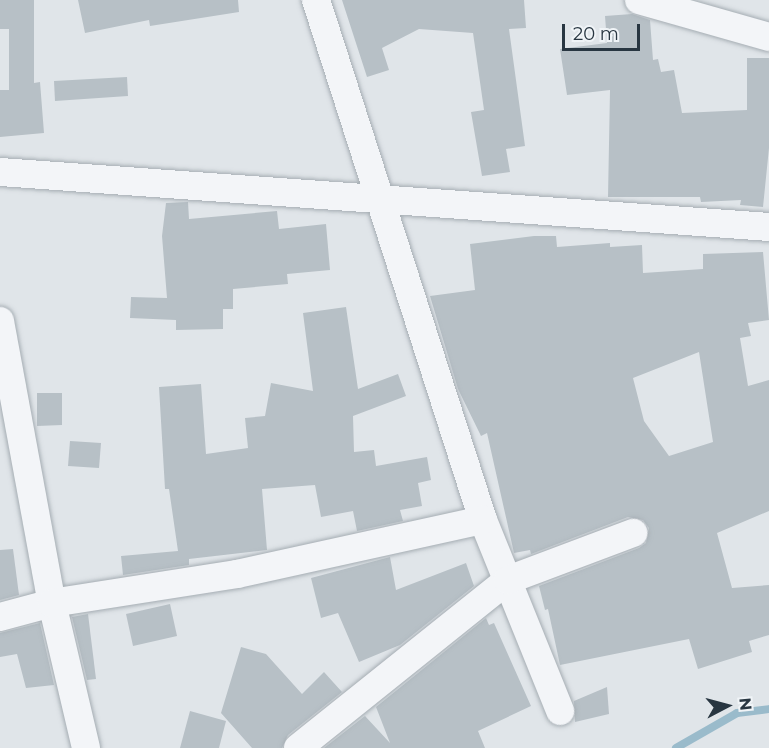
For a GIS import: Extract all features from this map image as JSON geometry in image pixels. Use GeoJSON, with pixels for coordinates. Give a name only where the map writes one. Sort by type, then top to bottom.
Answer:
{"type":"FeatureCollection","features":[{"type":"Feature","properties":{"kind":"street"},"geometry":{"type":"LineString","coordinates":[[316,0],[483,520],[561,711]]}},
{"type":"Feature","properties":{"kind":"street"},"geometry":{"type":"LineString","coordinates":[[639,0],[769,37]]}},
{"type":"Feature","properties":{"kind":"street"},"geometry":{"type":"LineString","coordinates":[[0,172],[769,227]]}},
{"type":"Feature","properties":{"kind":"street"},"geometry":{"type":"LineString","coordinates":[[0,321],[52,603],[86,748]]}},
{"type":"Feature","properties":{"kind":"street"},"geometry":{"type":"LineString","coordinates":[[0,616],[52,603],[237,574],[483,520]]}},
{"type":"Feature","properties":{"kind":"street"},"geometry":{"type":"LineString","coordinates":[[298,748],[508,580],[633,533]]}},
{"type":"Feature","properties":{"kind":"building"},"geometry":{"type":"Polygon","coordinates":[[[0,0],[34,0],[34,83],[40,82],[44,133],[0,137],[0,90],[9,90],[9,29],[0,29],[0,0]]]}},
{"type":"Feature","properties":{"kind":"building"},"geometry":{"type":"Polygon","coordinates":[[[78,0],[238,0],[239,12],[150,26],[149,20],[85,33],[78,0]]]}},
{"type":"Feature","properties":{"kind":"building"},"geometry":{"type":"Polygon","coordinates":[[[342,0],[524,0],[526,28],[509,29],[525,146],[506,149],[510,172],[482,176],[471,112],[484,110],[473,33],[419,29],[382,48],[389,70],[367,77],[342,0]]]}},
{"type":"Feature","properties":{"kind":"building"},"geometry":{"type":"Polygon","coordinates":[[[632,14],[650,20],[653,60],[658,59],[661,72],[674,70],[682,113],[747,110],[747,58],[769,58],[769,148],[763,207],[740,205],[741,200],[701,202],[700,197],[608,197],[610,90],[567,95],[560,49],[607,43],[605,16],[632,14]]]}},
{"type":"Feature","properties":{"kind":"building"},"geometry":{"type":"Polygon","coordinates":[[[127,77],[128,96],[55,101],[54,81],[127,77]]]}},
{"type":"Feature","properties":{"kind":"building"},"geometry":{"type":"Polygon","coordinates":[[[188,202],[189,219],[277,211],[279,229],[326,224],[330,270],[287,274],[288,284],[233,289],[233,309],[223,309],[223,329],[176,330],[176,320],[130,318],[131,297],[167,298],[162,236],[166,203],[188,202]]]}},
{"type":"Feature","properties":{"kind":"building"},"geometry":{"type":"Polygon","coordinates":[[[534,236],[556,236],[557,247],[610,243],[610,247],[642,245],[643,273],[703,269],[703,254],[763,252],[769,320],[748,323],[751,336],[740,338],[748,386],[769,380],[769,511],[717,533],[732,588],[769,585],[769,635],[749,641],[752,652],[698,669],[689,639],[560,665],[548,609],[545,610],[539,586],[639,548],[646,543],[649,528],[643,520],[628,517],[531,554],[530,550],[514,553],[487,433],[481,436],[458,389],[430,296],[475,290],[470,244],[534,236]],[[699,352],[633,378],[644,421],[669,456],[713,442],[699,352]]]}},
{"type":"Feature","properties":{"kind":"building"},"geometry":{"type":"Polygon","coordinates":[[[346,307],[358,389],[398,374],[406,396],[353,416],[354,452],[374,450],[376,466],[427,457],[431,480],[418,483],[422,506],[400,510],[403,521],[357,531],[353,511],[321,517],[315,485],[262,489],[267,550],[189,559],[189,565],[123,575],[121,556],[178,551],[169,489],[165,489],[159,387],[201,384],[206,454],[248,448],[245,418],[265,416],[271,383],[313,391],[303,313],[346,307]]]}},
{"type":"Feature","properties":{"kind":"building"},"geometry":{"type":"Polygon","coordinates":[[[37,393],[62,393],[62,425],[37,426],[37,393]]]}},
{"type":"Feature","properties":{"kind":"building"},"geometry":{"type":"Polygon","coordinates":[[[70,441],[101,443],[99,468],[68,466],[70,441]]]}},
{"type":"Feature","properties":{"kind":"building"},"geometry":{"type":"Polygon","coordinates":[[[13,549],[19,595],[0,600],[0,550],[13,549]]]}},
{"type":"Feature","properties":{"kind":"building"},"geometry":{"type":"Polygon","coordinates":[[[390,557],[396,590],[466,563],[474,586],[400,645],[359,662],[338,613],[321,618],[311,578],[390,557]]]}},
{"type":"Feature","properties":{"kind":"building"},"geometry":{"type":"Polygon","coordinates":[[[170,604],[177,636],[133,646],[126,614],[170,604]]]}},
{"type":"Feature","properties":{"kind":"building"},"geometry":{"type":"Polygon","coordinates":[[[88,614],[96,679],[87,680],[72,617],[88,614]]]}},
{"type":"Feature","properties":{"kind":"building"},"geometry":{"type":"Polygon","coordinates":[[[486,618],[489,625],[494,623],[531,706],[478,731],[485,748],[324,748],[365,716],[390,743],[376,707],[486,618]]]}},
{"type":"Feature","properties":{"kind":"building"},"geometry":{"type":"Polygon","coordinates":[[[40,623],[54,685],[26,688],[17,654],[0,657],[0,633],[40,623]]]}},
{"type":"Feature","properties":{"kind":"building"},"geometry":{"type":"Polygon","coordinates":[[[241,647],[266,654],[302,694],[324,672],[342,692],[288,735],[282,748],[252,748],[221,713],[241,647]]]}},
{"type":"Feature","properties":{"kind":"building"},"geometry":{"type":"Polygon","coordinates":[[[607,687],[609,714],[575,722],[574,701],[607,687]]]}},
{"type":"Feature","properties":{"kind":"building"},"geometry":{"type":"Polygon","coordinates":[[[190,711],[226,721],[219,748],[180,748],[190,711]]]}},
{"type":"Feature","properties":{"kind":"waterway"},"geometry":{"type":"LineString","coordinates":[[676,748],[737,713],[769,709]]}}]}
